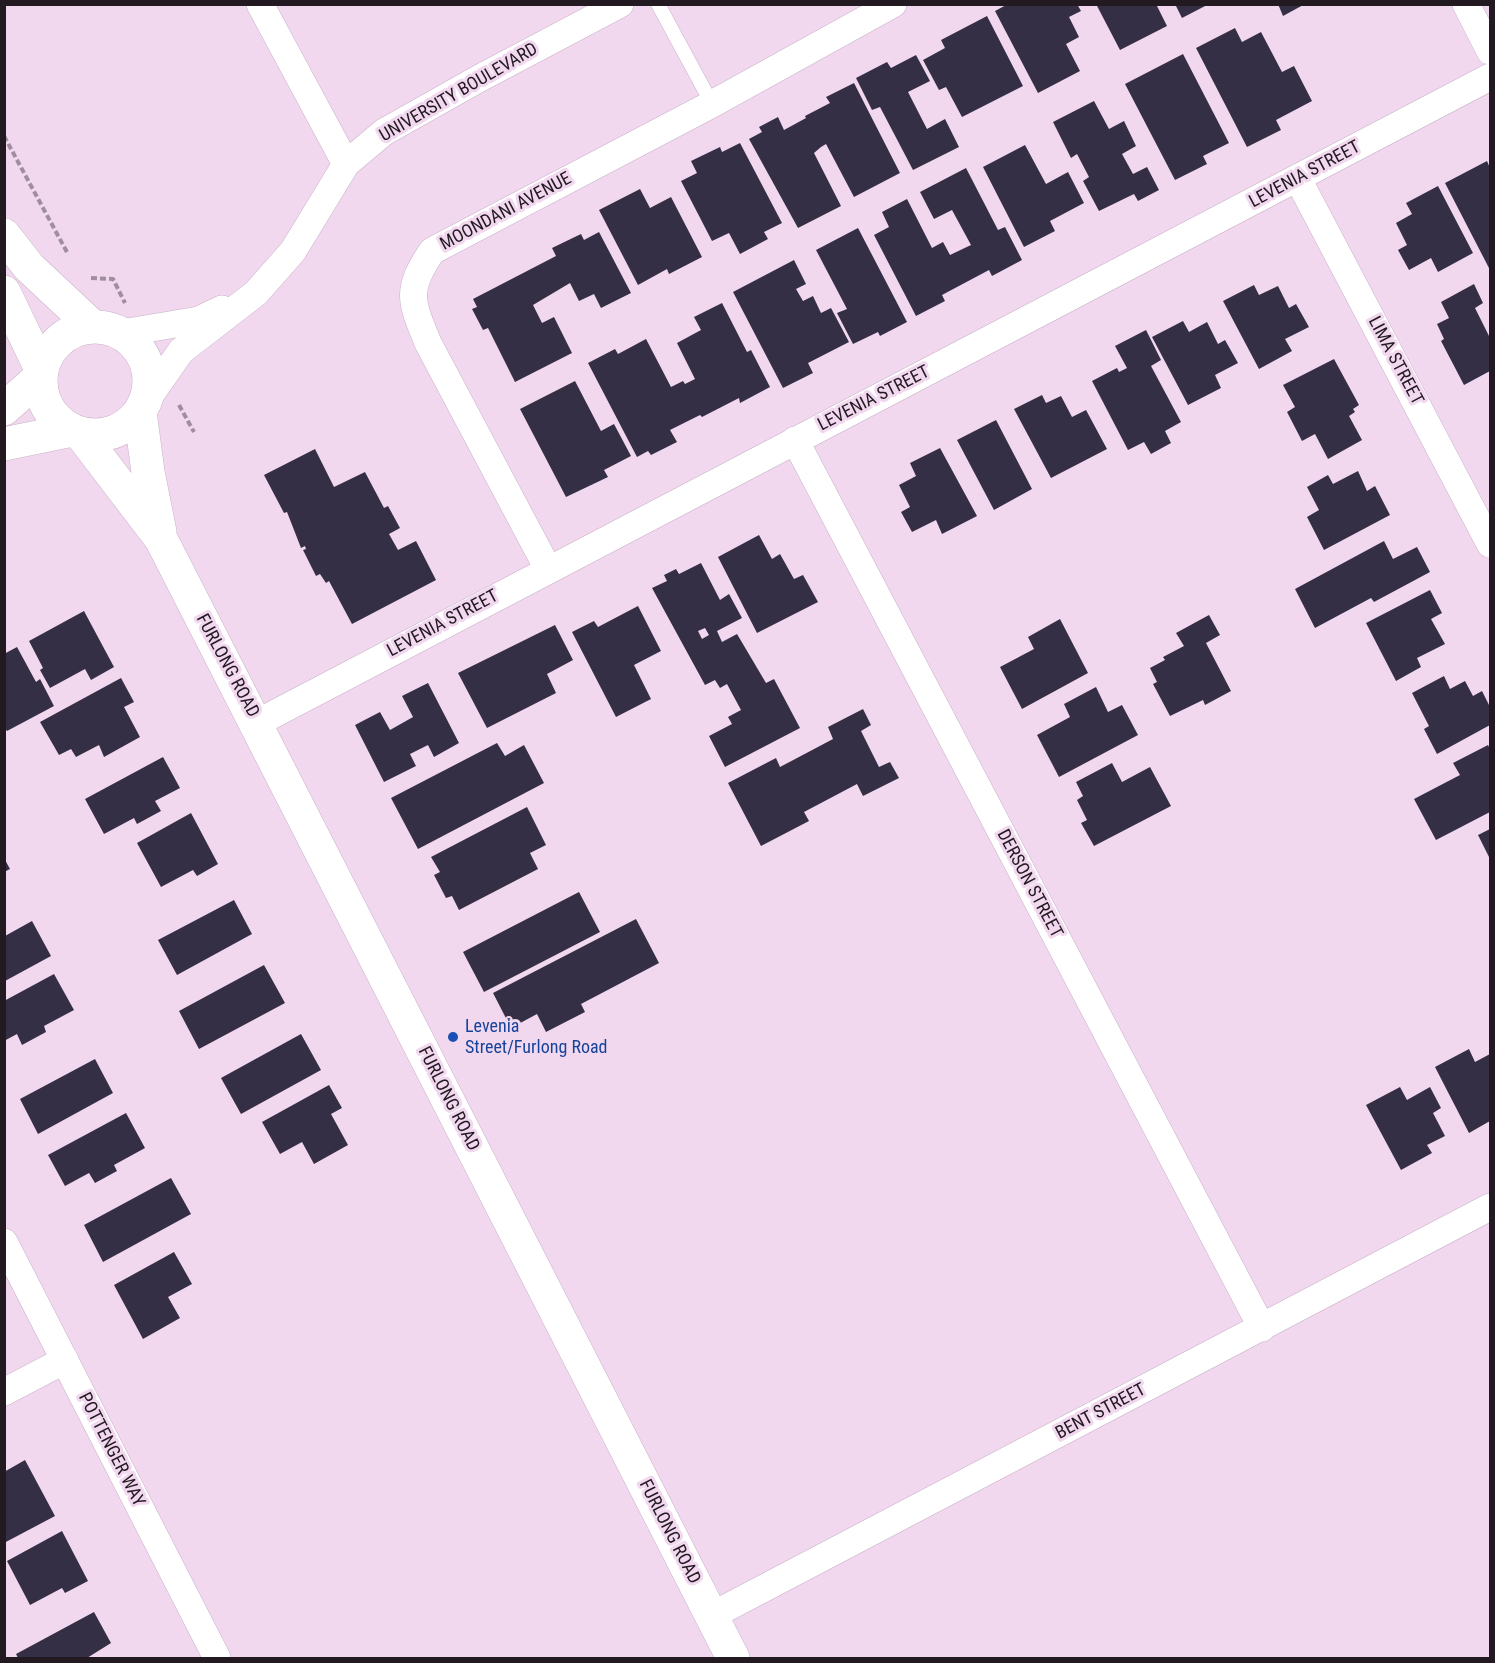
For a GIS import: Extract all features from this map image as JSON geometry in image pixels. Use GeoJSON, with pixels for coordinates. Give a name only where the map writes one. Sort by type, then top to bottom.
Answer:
{"type":"FeatureCollection","features":[{"type":"Feature","properties":{"kind":"main road"},"geometry":{"type":"LineString","coordinates":[[4,235],[29,267],[107,330],[135,343],[144,357],[149,372],[149,388],[142,408],[120,430],[93,435],[76,432],[4,444]]}},
{"type":"Feature","properties":{"kind":"main road"},"geometry":{"type":"LineString","coordinates":[[4,292],[41,373]]}},
{"type":"Feature","properties":{"kind":"main road"},"geometry":{"type":"LineString","coordinates":[[76,432],[58,421],[48,408],[42,393],[41,373],[48,352],[60,339],[75,330],[107,330]]}},
{"type":"Feature","properties":{"kind":"main road"},"geometry":{"type":"LineString","coordinates":[[4,409],[41,373]]}},
{"type":"Feature","properties":{"kind":"main road","name":"FURLONG ROAD"},"geometry":{"type":"LineString","coordinates":[[142,408],[148,472],[161,539]]}},
{"type":"Feature","properties":{"kind":"main road","name":"FURLONG ROAD"},"geometry":{"type":"LineString","coordinates":[[76,432],[161,539],[257,723],[733,1659]]}},
{"type":"Feature","properties":{"kind":"street"},"geometry":{"type":"LineString","coordinates":[[260,4],[346,164]]}},
{"type":"Feature","properties":{"kind":"street","name":"UNIVERSITY BOULEVARD"},"geometry":{"type":"LineString","coordinates":[[142,408],[181,351],[256,293],[293,251],[346,164],[384,132],[620,4]]}},
{"type":"Feature","properties":{"kind":"street","name":"MOONDANI AVENUE"},"geometry":{"type":"LineString","coordinates":[[548,568],[428,343],[412,304],[416,274],[432,251],[712,104],[893,4]]}},
{"type":"Feature","properties":{"kind":"street"},"geometry":{"type":"LineString","coordinates":[[1466,4],[1491,51]]}},
{"type":"Feature","properties":{"kind":"street","name":"LEVENIA STREET"},"geometry":{"type":"LineString","coordinates":[[257,723],[548,568],[1491,77]]}},
{"type":"Feature","properties":{"kind":"street","name":"LIMA STREET"},"geometry":{"type":"LineString","coordinates":[[1298,179],[1491,544]]}},
{"type":"Feature","properties":{"kind":"street","name":"UNIVERSITY BOULEVARD"},"geometry":{"type":"LineString","coordinates":[[107,330],[199,320],[256,293]]}},
{"type":"Feature","properties":{"kind":"street","name":"DERSON STREET"},"geometry":{"type":"LineString","coordinates":[[795,440],[1262,1328]]}},
{"type":"Feature","properties":{"kind":"street","name":"BENT STREET"},"geometry":{"type":"LineString","coordinates":[[711,1616],[1491,1207]]}},
{"type":"Feature","properties":{"kind":"street","name":"POTTENGER WAY"},"geometry":{"type":"LineString","coordinates":[[4,1242],[218,1659]]}},
{"type":"Feature","properties":{"kind":"street"},"geometry":{"type":"LineString","coordinates":[[4,1392],[65,1360]]}},
{"type":"Feature","properties":{"kind":"lane"},"geometry":{"type":"LineString","coordinates":[[658,4],[712,104]]}},
{"type":"Feature","properties":{"kind":"building"},"geometry":{"type":"Polygon","coordinates":[[[1008,4],[1077,4],[1081,11],[1069,17],[1079,37],[1066,44],[1080,71],[1038,93],[995,11],[1008,4]]]}},
{"type":"Feature","properties":{"kind":"building"},"geometry":{"type":"Polygon","coordinates":[[[1096,4],[1156,4],[1167,26],[1120,50],[1096,4]]]}},
{"type":"Feature","properties":{"kind":"building"},"geometry":{"type":"Polygon","coordinates":[[[1175,4],[1209,4],[1182,18],[1175,4]]]}},
{"type":"Feature","properties":{"kind":"building"},"geometry":{"type":"Polygon","coordinates":[[[1278,4],[1305,4],[1283,16],[1278,4]]]}},
{"type":"Feature","properties":{"kind":"building"},"geometry":{"type":"Polygon","coordinates":[[[987,16],[1023,86],[962,117],[946,87],[939,90],[923,60],[945,48],[941,40],[987,16]]]}},
{"type":"Feature","properties":{"kind":"building"},"geometry":{"type":"Polygon","coordinates":[[[1235,28],[1242,42],[1261,32],[1282,72],[1294,66],[1312,101],[1276,120],[1281,130],[1247,147],[1196,48],[1235,28]]]}},
{"type":"Feature","properties":{"kind":"building"},"geometry":{"type":"Polygon","coordinates":[[[1183,54],[1229,143],[1203,156],[1207,164],[1175,180],[1125,84],[1183,54]]]}},
{"type":"Feature","properties":{"kind":"building"},"geometry":{"type":"Polygon","coordinates":[[[916,55],[930,81],[908,92],[927,129],[945,119],[959,147],[913,170],[880,107],[872,110],[856,78],[887,62],[891,68],[916,55]]]}},
{"type":"Feature","properties":{"kind":"building"},"geometry":{"type":"Polygon","coordinates":[[[854,83],[900,173],[854,197],[826,144],[814,153],[841,206],[798,228],[749,139],[762,132],[759,127],[778,117],[784,130],[830,103],[826,97],[854,83]]]}},
{"type":"Feature","properties":{"kind":"building"},"geometry":{"type":"Polygon","coordinates":[[[1094,101],[1109,129],[1124,121],[1136,146],[1122,154],[1133,174],[1147,167],[1159,190],[1138,201],[1134,194],[1099,211],[1083,181],[1089,177],[1077,154],[1071,158],[1053,122],[1094,101]]]}},
{"type":"Feature","properties":{"kind":"building"},"geometry":{"type":"Polygon","coordinates":[[[740,143],[782,223],[764,232],[768,239],[740,254],[729,233],[712,241],[681,181],[697,173],[691,161],[720,147],[722,152],[740,143]]]}},
{"type":"Feature","properties":{"kind":"building"},"geometry":{"type":"Polygon","coordinates":[[[1025,145],[1046,184],[1068,172],[1084,203],[1050,221],[1055,231],[1024,247],[983,167],[1025,145]]]}},
{"type":"Feature","properties":{"kind":"building"},"geometry":{"type":"Polygon","coordinates":[[[1487,161],[1490,168],[1490,270],[1445,183],[1487,161]]]}},
{"type":"Feature","properties":{"kind":"building"},"geometry":{"type":"Polygon","coordinates":[[[966,168],[998,230],[1005,227],[1022,260],[992,276],[989,270],[942,295],[945,301],[916,316],[874,235],[889,227],[882,212],[907,199],[932,248],[943,242],[950,255],[971,245],[952,210],[934,219],[920,192],[966,168]]]}},
{"type":"Feature","properties":{"kind":"building"},"geometry":{"type":"Polygon","coordinates":[[[1438,186],[1473,253],[1438,272],[1431,258],[1409,270],[1398,250],[1407,245],[1396,223],[1412,214],[1406,203],[1438,186]]]}},
{"type":"Feature","properties":{"kind":"building"},"geometry":{"type":"Polygon","coordinates":[[[640,189],[650,208],[671,197],[702,257],[669,274],[667,269],[638,285],[599,210],[640,189]]]}},
{"type":"Feature","properties":{"kind":"building"},"geometry":{"type":"Polygon","coordinates":[[[858,228],[907,322],[880,336],[878,332],[853,344],[837,313],[847,309],[816,250],[858,228]]]}},
{"type":"Feature","properties":{"kind":"building"},"geometry":{"type":"Polygon","coordinates":[[[599,232],[631,293],[601,308],[594,294],[579,301],[570,283],[533,305],[542,323],[554,317],[572,353],[515,382],[488,328],[483,330],[472,309],[477,307],[473,299],[556,256],[552,248],[581,234],[584,240],[599,232]]]}},
{"type":"Feature","properties":{"kind":"building"},"geometry":{"type":"Polygon","coordinates":[[[794,260],[806,284],[796,289],[803,301],[813,296],[821,313],[831,308],[849,342],[808,363],[813,373],[783,388],[733,292],[794,260]]]}},
{"type":"Feature","properties":{"kind":"building"},"geometry":{"type":"Polygon","coordinates":[[[1474,284],[1483,303],[1475,308],[1490,338],[1490,371],[1464,385],[1441,341],[1444,339],[1437,324],[1449,318],[1441,302],[1474,284]]]}},
{"type":"Feature","properties":{"kind":"building"},"geometry":{"type":"Polygon","coordinates":[[[1254,285],[1259,295],[1278,286],[1289,308],[1296,304],[1309,327],[1285,339],[1292,351],[1259,369],[1223,301],[1254,285]]]}},
{"type":"Feature","properties":{"kind":"building"},"geometry":{"type":"Polygon","coordinates":[[[722,303],[747,352],[751,350],[770,387],[740,403],[739,398],[670,430],[677,442],[651,455],[648,451],[637,457],[588,363],[615,349],[618,354],[646,339],[671,387],[683,381],[685,384],[695,379],[677,343],[701,330],[694,317],[722,303]]]}},
{"type":"Feature","properties":{"kind":"building"},"geometry":{"type":"Polygon","coordinates":[[[1183,321],[1189,332],[1207,322],[1218,344],[1225,340],[1238,363],[1215,375],[1221,388],[1188,405],[1152,337],[1183,321]]]}},
{"type":"Feature","properties":{"kind":"building"},"geometry":{"type":"Polygon","coordinates":[[[1146,330],[1161,360],[1151,366],[1181,422],[1165,431],[1171,443],[1151,454],[1144,442],[1128,450],[1092,381],[1117,368],[1119,372],[1127,368],[1115,346],[1146,330]]]}},
{"type":"Feature","properties":{"kind":"building"},"geometry":{"type":"Polygon","coordinates":[[[1334,359],[1359,405],[1349,416],[1362,440],[1328,459],[1315,434],[1302,441],[1287,412],[1295,407],[1283,385],[1334,359]]]}},
{"type":"Feature","properties":{"kind":"building"},"geometry":{"type":"Polygon","coordinates":[[[575,381],[601,431],[614,424],[631,456],[604,470],[608,477],[566,497],[520,409],[575,381]]]}},
{"type":"Feature","properties":{"kind":"building"},"geometry":{"type":"Polygon","coordinates":[[[1042,395],[1046,403],[1061,396],[1072,417],[1086,410],[1107,449],[1051,478],[1014,409],[1042,395]]]}},
{"type":"Feature","properties":{"kind":"building"},"geometry":{"type":"Polygon","coordinates":[[[996,420],[1032,489],[994,510],[957,440],[996,420]]]}},
{"type":"Feature","properties":{"kind":"building"},"geometry":{"type":"Polygon","coordinates":[[[940,448],[977,516],[942,534],[936,520],[912,532],[901,512],[910,507],[899,485],[916,476],[910,463],[940,448]]]}},
{"type":"Feature","properties":{"kind":"building"},"geometry":{"type":"Polygon","coordinates":[[[315,449],[334,487],[365,472],[384,508],[388,506],[400,528],[389,534],[398,550],[416,541],[436,580],[352,624],[329,581],[326,583],[320,574],[316,576],[303,550],[306,549],[305,546],[301,548],[287,512],[284,513],[264,475],[315,449]]]}},
{"type":"Feature","properties":{"kind":"building"},"geometry":{"type":"Polygon","coordinates":[[[1358,471],[1367,491],[1375,486],[1390,515],[1324,550],[1307,517],[1319,510],[1307,487],[1328,475],[1333,484],[1358,471]]]}},
{"type":"Feature","properties":{"kind":"building"},"geometry":{"type":"Polygon","coordinates":[[[759,535],[772,559],[780,554],[794,579],[803,575],[818,602],[757,633],[718,557],[759,535]]]}},
{"type":"Feature","properties":{"kind":"building"},"geometry":{"type":"Polygon","coordinates":[[[1384,541],[1393,559],[1417,547],[1430,572],[1374,602],[1371,598],[1315,628],[1295,589],[1384,541]]]}},
{"type":"Feature","properties":{"kind":"building"},"geometry":{"type":"Polygon","coordinates":[[[701,563],[720,600],[729,594],[742,618],[717,631],[722,642],[737,634],[766,683],[774,679],[800,728],[725,767],[709,736],[732,724],[728,717],[741,710],[727,684],[720,688],[715,680],[705,685],[652,588],[667,581],[664,575],[676,569],[679,574],[701,563]],[[705,628],[698,631],[702,639],[709,635],[705,628]]]}},
{"type":"Feature","properties":{"kind":"building"},"geometry":{"type":"Polygon","coordinates":[[[1430,590],[1442,613],[1431,619],[1445,644],[1417,658],[1421,667],[1396,681],[1366,623],[1430,590]]]}},
{"type":"Feature","properties":{"kind":"building"},"geometry":{"type":"Polygon","coordinates":[[[638,606],[661,651],[634,665],[651,699],[616,717],[572,632],[594,621],[598,627],[638,606]]]}},
{"type":"Feature","properties":{"kind":"building"},"geometry":{"type":"Polygon","coordinates":[[[84,611],[114,667],[91,680],[85,669],[50,688],[29,641],[84,611]]]}},
{"type":"Feature","properties":{"kind":"building"},"geometry":{"type":"Polygon","coordinates":[[[1209,615],[1220,635],[1206,643],[1231,691],[1205,705],[1203,700],[1170,716],[1153,684],[1157,682],[1150,668],[1165,660],[1163,657],[1184,646],[1176,633],[1209,615]]]}},
{"type":"Feature","properties":{"kind":"building"},"geometry":{"type":"Polygon","coordinates":[[[1060,619],[1088,673],[1022,709],[1000,667],[1034,649],[1028,637],[1060,619]]]}},
{"type":"Feature","properties":{"kind":"building"},"geometry":{"type":"Polygon","coordinates":[[[555,625],[573,660],[547,674],[556,693],[487,728],[458,673],[555,625]]]}},
{"type":"Feature","properties":{"kind":"building"},"geometry":{"type":"Polygon","coordinates":[[[17,647],[36,682],[40,679],[54,706],[7,731],[4,727],[4,654],[17,647]]]}},
{"type":"Feature","properties":{"kind":"building"},"geometry":{"type":"Polygon","coordinates":[[[1444,676],[1450,689],[1465,681],[1473,696],[1482,691],[1490,707],[1490,725],[1437,754],[1424,729],[1429,726],[1412,693],[1444,676]]]}},
{"type":"Feature","properties":{"kind":"building"},"geometry":{"type":"Polygon","coordinates":[[[121,678],[134,702],[124,707],[140,737],[104,757],[99,745],[76,757],[71,749],[59,755],[40,722],[121,678]]]}},
{"type":"Feature","properties":{"kind":"building"},"geometry":{"type":"Polygon","coordinates":[[[428,683],[459,743],[434,757],[428,745],[410,754],[416,766],[384,782],[355,725],[380,712],[390,730],[413,717],[402,696],[428,683]]]}},
{"type":"Feature","properties":{"kind":"building"},"geometry":{"type":"Polygon","coordinates":[[[1096,687],[1108,712],[1122,705],[1138,735],[1059,777],[1037,735],[1070,717],[1064,704],[1096,687]]]}},
{"type":"Feature","properties":{"kind":"building"},"geometry":{"type":"Polygon","coordinates":[[[863,709],[871,725],[861,731],[879,767],[890,762],[899,778],[863,796],[857,784],[804,812],[809,821],[761,846],[728,783],[776,758],[780,767],[833,739],[828,727],[863,709]]]}},
{"type":"Feature","properties":{"kind":"building"},"geometry":{"type":"Polygon","coordinates":[[[497,743],[505,756],[524,745],[544,783],[418,849],[391,798],[497,743]]]}},
{"type":"Feature","properties":{"kind":"building"},"geometry":{"type":"Polygon","coordinates":[[[1488,745],[1490,749],[1490,812],[1436,840],[1414,799],[1460,775],[1453,763],[1488,745]]]}},
{"type":"Feature","properties":{"kind":"building"},"geometry":{"type":"Polygon","coordinates":[[[163,757],[180,788],[155,801],[161,811],[137,824],[134,818],[104,834],[85,799],[163,757]]]}},
{"type":"Feature","properties":{"kind":"building"},"geometry":{"type":"Polygon","coordinates":[[[1112,763],[1122,782],[1150,767],[1171,806],[1094,846],[1081,823],[1087,820],[1077,800],[1083,796],[1076,782],[1112,763]]]}},
{"type":"Feature","properties":{"kind":"building"},"geometry":{"type":"Polygon","coordinates":[[[527,807],[546,845],[530,853],[538,869],[459,910],[452,896],[446,898],[434,875],[440,872],[431,857],[527,807]]]}},
{"type":"Feature","properties":{"kind":"building"},"geometry":{"type":"Polygon","coordinates":[[[191,813],[218,864],[197,876],[193,870],[161,887],[137,843],[191,813]]]}},
{"type":"Feature","properties":{"kind":"building"},"geometry":{"type":"Polygon","coordinates":[[[1490,829],[1490,859],[1478,835],[1490,829]]]}},
{"type":"Feature","properties":{"kind":"building"},"geometry":{"type":"Polygon","coordinates":[[[4,858],[10,869],[4,872],[4,858]]]}},
{"type":"Feature","properties":{"kind":"building"},"geometry":{"type":"Polygon","coordinates":[[[579,892],[600,932],[484,992],[463,952],[579,892]]]}},
{"type":"Feature","properties":{"kind":"building"},"geometry":{"type":"Polygon","coordinates":[[[234,900],[252,934],[177,975],[158,940],[234,900]]]}},
{"type":"Feature","properties":{"kind":"building"},"geometry":{"type":"Polygon","coordinates":[[[636,919],[659,963],[581,1004],[585,1012],[546,1032],[537,1014],[511,1028],[493,993],[636,919]]]}},
{"type":"Feature","properties":{"kind":"building"},"geometry":{"type":"Polygon","coordinates":[[[32,921],[51,956],[5,981],[5,936],[32,921]]]}},
{"type":"Feature","properties":{"kind":"building"},"geometry":{"type":"Polygon","coordinates":[[[264,965],[285,1003],[199,1049],[179,1011],[264,965]]]}},
{"type":"Feature","properties":{"kind":"building"},"geometry":{"type":"Polygon","coordinates":[[[54,974],[74,1010],[44,1026],[46,1032],[22,1045],[17,1034],[4,1041],[4,1001],[54,974]]]}},
{"type":"Feature","properties":{"kind":"building"},"geometry":{"type":"Polygon","coordinates":[[[301,1034],[321,1070],[241,1114],[221,1078],[301,1034]]]}},
{"type":"Feature","properties":{"kind":"building"},"geometry":{"type":"Polygon","coordinates":[[[1469,1049],[1475,1062],[1490,1054],[1490,1121],[1469,1133],[1435,1067],[1469,1049]]]}},
{"type":"Feature","properties":{"kind":"building"},"geometry":{"type":"Polygon","coordinates":[[[95,1059],[113,1093],[38,1134],[20,1099],[95,1059]]]}},
{"type":"Feature","properties":{"kind":"building"},"geometry":{"type":"Polygon","coordinates":[[[329,1085],[342,1108],[331,1114],[348,1145],[314,1164],[302,1142],[280,1154],[262,1122],[329,1085]]]}},
{"type":"Feature","properties":{"kind":"building"},"geometry":{"type":"Polygon","coordinates":[[[1400,1087],[1407,1100],[1430,1087],[1441,1108],[1433,1113],[1445,1136],[1427,1145],[1432,1153],[1401,1170],[1366,1105],[1400,1087]]]}},
{"type":"Feature","properties":{"kind":"building"},"geometry":{"type":"Polygon","coordinates":[[[126,1113],[145,1148],[114,1165],[117,1171],[95,1183],[89,1173],[65,1186],[48,1155],[126,1113]]]}},
{"type":"Feature","properties":{"kind":"building"},"geometry":{"type":"Polygon","coordinates":[[[171,1178],[191,1214],[103,1262],[84,1225],[171,1178]]]}},
{"type":"Feature","properties":{"kind":"building"},"geometry":{"type":"Polygon","coordinates":[[[174,1252],[192,1284],[168,1297],[180,1318],[143,1339],[114,1285],[174,1252]]]}},
{"type":"Feature","properties":{"kind":"building"},"geometry":{"type":"Polygon","coordinates":[[[25,1460],[55,1516],[4,1543],[4,1472],[25,1460]]]}},
{"type":"Feature","properties":{"kind":"building"},"geometry":{"type":"Polygon","coordinates":[[[62,1531],[88,1581],[65,1593],[62,1588],[30,1605],[7,1561],[62,1531]]]}},
{"type":"Feature","properties":{"kind":"building"},"geometry":{"type":"Polygon","coordinates":[[[94,1612],[111,1643],[87,1658],[18,1658],[16,1654],[94,1612]]]}},
{"type":"Feature","properties":{"kind":"place","name":"Levenia Street/Furlong Road"},"geometry":{"type":"Point","coordinates":[453,1037]}}]}
